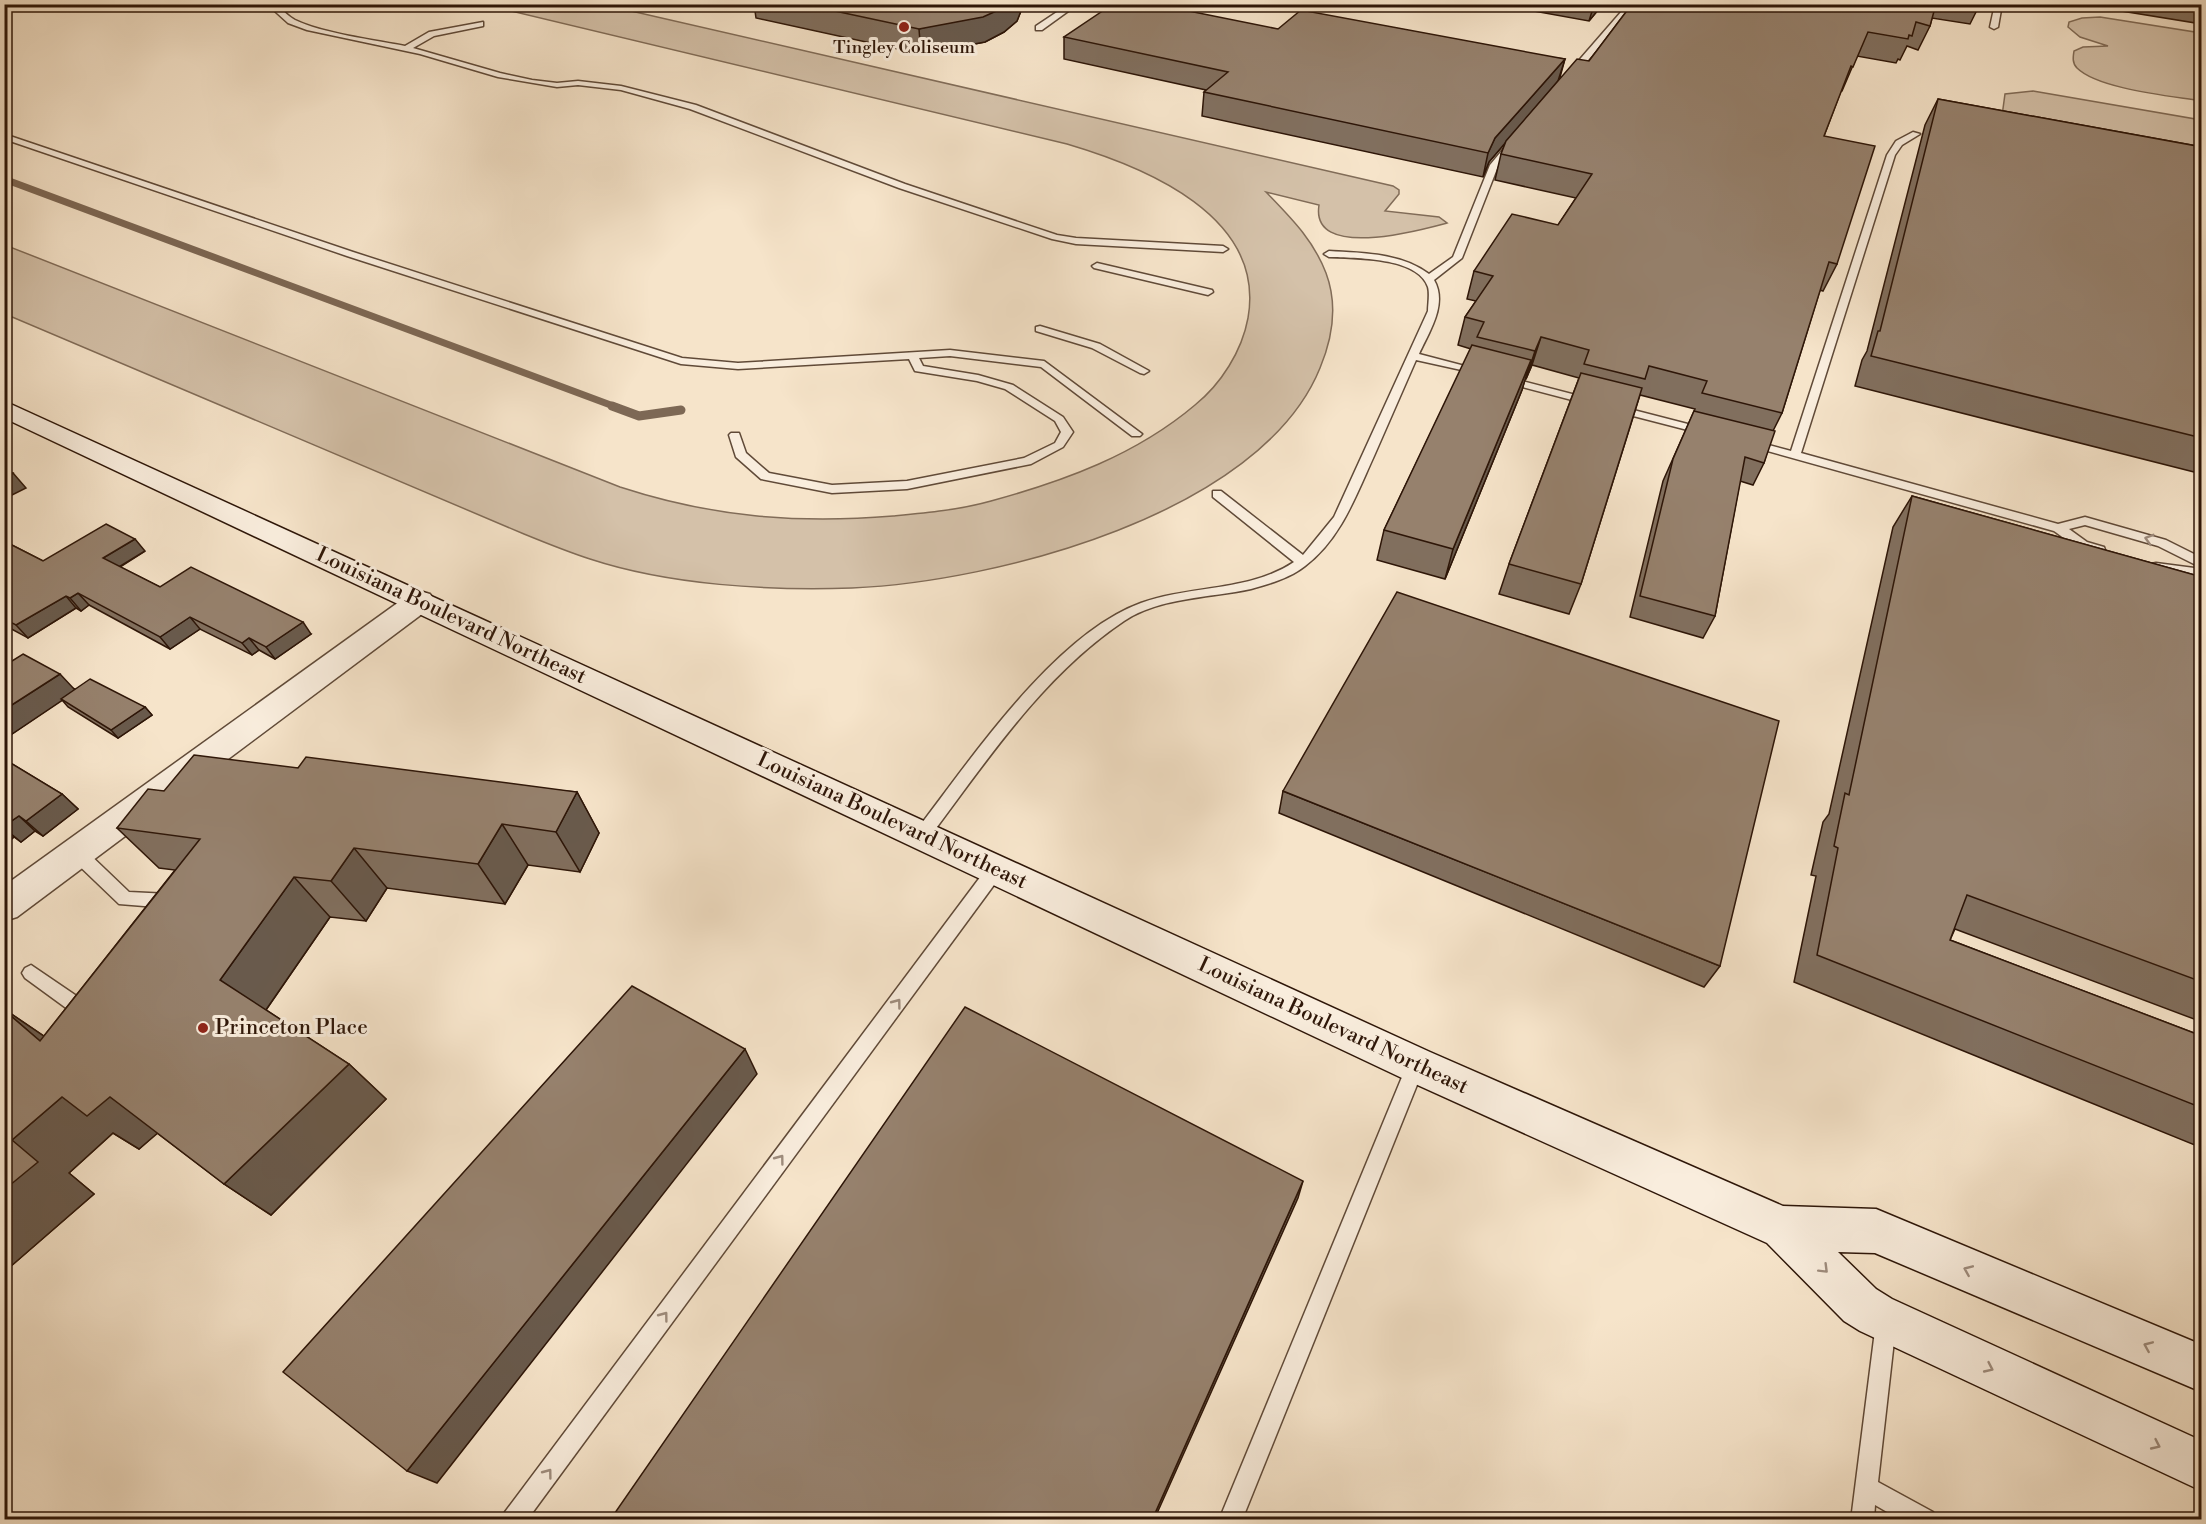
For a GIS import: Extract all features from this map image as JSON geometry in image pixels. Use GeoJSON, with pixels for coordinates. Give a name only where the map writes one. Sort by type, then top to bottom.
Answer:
{"type":"FeatureCollection","features":[{"type":"Feature","properties":{"kind":"main road","name":"Louisiana Boulevard Northeast"},"geometry":{"type":"LineString","coordinates":[[4,408],[1416,1065],[1782,1228],[1860,1305],[1887,1320],[2202,1467]]}},
{"type":"Feature","properties":{"kind":"main road"},"geometry":{"type":"LineString","coordinates":[[4,906],[420,601]]}},
{"type":"Feature","properties":{"kind":"main road","name":"Louisiana Boulevard Northeast"},"geometry":{"type":"LineString","coordinates":[[1782,1228],[1876,1231],[2202,1369]]}},
{"type":"Feature","properties":{"kind":"lane"},"geometry":{"type":"LineString","coordinates":[[270,4],[291,21],[310,28],[406,49],[498,75],[557,85],[578,83],[621,88],[693,107],[928,196],[1055,237],[1086,242],[1223,249]]}},
{"type":"Feature","properties":{"kind":"lane"},"geometry":{"type":"LineString","coordinates":[[1039,28],[1075,4]]}},
{"type":"Feature","properties":{"kind":"lane"},"geometry":{"type":"LineString","coordinates":[[1565,82],[1632,4]]}},
{"type":"Feature","properties":{"kind":"lane"},"geometry":{"type":"LineString","coordinates":[[1994,27],[1999,4]]}},
{"type":"Feature","properties":{"kind":"lane"},"geometry":{"type":"LineString","coordinates":[[406,49],[432,34],[480,24]]}},
{"type":"Feature","properties":{"kind":"lane"},"geometry":{"type":"LineString","coordinates":[[1429,279],[1456,258],[1494,165],[1523,132]]}},
{"type":"Feature","properties":{"kind":"lane"},"geometry":{"type":"LineString","coordinates":[[1795,455],[1892,155],[1899,142],[1916,134]]}},
{"type":"Feature","properties":{"kind":"lane"},"geometry":{"type":"LineString","coordinates":[[4,136],[584,332],[681,361],[738,366],[950,353],[1044,364],[1136,434]]}},
{"type":"Feature","properties":{"kind":"lane"},"geometry":{"type":"LineString","coordinates":[[922,835],[998,736],[1054,672],[1085,644],[1127,613],[1170,599],[1256,585],[1295,567],[1320,544],[1340,518],[1432,311],[1434,290],[1429,279],[1403,263],[1371,257],[1329,254]]}},
{"type":"Feature","properties":{"kind":"lane"},"geometry":{"type":"LineString","coordinates":[[1097,266],[1208,292]]}},
{"type":"Feature","properties":{"kind":"lane"},"geometry":{"type":"LineString","coordinates":[[1040,329],[1096,346],[1144,371]]}},
{"type":"Feature","properties":{"kind":"lane"},"geometry":{"type":"LineString","coordinates":[[735,435],[740,454],[765,476],[832,489],[907,485],[1027,461],[1059,445],[1067,432],[1059,419],[1009,387],[978,378],[919,369],[913,356]]}},
{"type":"Feature","properties":{"kind":"lane"},"geometry":{"type":"LineString","coordinates":[[1413,356],[1716,434]]}},
{"type":"Feature","properties":{"kind":"lane"},"geometry":{"type":"LineString","coordinates":[[1738,440],[2058,528],[2083,545],[2115,554]]}},
{"type":"Feature","properties":{"kind":"lane"},"geometry":{"type":"LineString","coordinates":[[1217,494],[1302,561]]}},
{"type":"Feature","properties":{"kind":"lane"},"geometry":{"type":"LineString","coordinates":[[2058,528],[2085,521],[2162,543],[2202,564]]}},
{"type":"Feature","properties":{"kind":"lane"},"geometry":{"type":"LineString","coordinates":[[2147,564],[2202,573]]}},
{"type":"Feature","properties":{"kind":"lane"},"geometry":{"type":"LineString","coordinates":[[77,853],[125,899],[184,902],[171,921]]}},
{"type":"Feature","properties":{"kind":"lane"},"geometry":{"type":"LineString","coordinates":[[513,1520],[996,869]]}},
{"type":"Feature","properties":{"kind":"lane"},"geometry":{"type":"LineString","coordinates":[[31,972],[79,1007],[104,1003]]}},
{"type":"Feature","properties":{"kind":"lane"},"geometry":{"type":"LineString","coordinates":[[1230,1520],[1416,1065]]}},
{"type":"Feature","properties":{"kind":"lane"},"geometry":{"type":"LineString","coordinates":[[1862,1520],[1887,1320]]}},
{"type":"Feature","properties":{"kind":"lane"},"geometry":{"type":"LineString","coordinates":[[1866,1488],[1925,1520]]}},
{"type":"Feature","properties":{"kind":"shaded area"},"geometry":{"type":"Polygon","coordinates":[[[486,5],[605,5],[1393,186],[1399,190],[1399,194],[1385,211],[1439,217],[1447,223],[1393,235],[1370,238],[1349,237],[1332,232],[1321,222],[1319,205],[1266,192],[1284,210],[1315,250],[1326,273],[1332,297],[1331,333],[1320,368],[1289,419],[1242,463],[1184,500],[1118,530],[1047,554],[977,572],[911,583],[852,588],[753,587],[720,584],[653,575],[590,559],[524,534],[5,314],[5,245],[620,487],[654,497],[721,511],[755,516],[823,519],[905,515],[954,509],[1018,493],[1072,475],[1124,452],[1172,423],[1204,397],[1222,377],[1241,343],[1248,318],[1249,282],[1238,251],[1219,224],[1194,201],[1163,182],[1131,167],[1067,144],[486,5]]]}},
{"type":"Feature","properties":{"kind":"shaded area"},"geometry":{"type":"Polygon","coordinates":[[[2100,17],[2201,33],[2201,101],[2118,86],[2087,75],[2077,68],[2073,58],[2074,51],[2083,47],[2108,46],[2080,37],[2068,27],[2069,22],[2082,18],[2100,17]]]}},
{"type":"Feature","properties":{"kind":"shaded area"},"geometry":{"type":"Polygon","coordinates":[[[2033,91],[2201,120],[2201,159],[2002,116],[2005,94],[2033,91]]]}},
{"type":"Feature","properties":{"kind":"building"},"geometry":{"type":"Polygon","coordinates":[[[802,4],[1007,4],[983,17],[919,29],[802,4]]]}},
{"type":"Feature","properties":{"kind":"building"},"geometry":{"type":"Polygon","coordinates":[[[1113,4],[1154,4],[1278,29],[1301,10],[1565,59],[1495,138],[1488,153],[1204,92],[1228,72],[1064,37],[1113,4]]]}},
{"type":"Feature","properties":{"kind":"building"},"geometry":{"type":"Polygon","coordinates":[[[1632,4],[1936,4],[1930,26],[1916,22],[1912,36],[1909,35],[1908,39],[1868,32],[1853,67],[1851,66],[1824,136],[1875,146],[1837,264],[1829,262],[1782,413],[1702,393],[1707,381],[1649,366],[1645,379],[1584,364],[1589,350],[1541,337],[1535,351],[1477,337],[1484,322],[1465,317],[1493,276],[1474,271],[1512,214],[1558,225],[1592,174],[1501,154],[1506,141],[1577,59],[1589,61],[1632,4]]]}},
{"type":"Feature","properties":{"kind":"building"},"geometry":{"type":"Polygon","coordinates":[[[1938,99],[2202,147],[2202,438],[1871,356],[1878,331],[1880,331],[1938,99]]]}},
{"type":"Feature","properties":{"kind":"building"},"geometry":{"type":"Polygon","coordinates":[[[1472,345],[1531,360],[1453,549],[1384,530],[1472,345]]]}},
{"type":"Feature","properties":{"kind":"building"},"geometry":{"type":"Polygon","coordinates":[[[1581,373],[1642,388],[1581,584],[1509,564],[1581,373]]]}},
{"type":"Feature","properties":{"kind":"building"},"geometry":{"type":"Polygon","coordinates":[[[1694,411],[1775,431],[1764,463],[1745,457],[1715,616],[1640,596],[1673,459],[1694,411]]]}},
{"type":"Feature","properties":{"kind":"building"},"geometry":{"type":"Polygon","coordinates":[[[4,469],[13,473],[4,478],[4,469]]]}},
{"type":"Feature","properties":{"kind":"building"},"geometry":{"type":"Polygon","coordinates":[[[1912,496],[2202,577],[2202,982],[1967,895],[1950,940],[2202,1036],[2202,1108],[1817,955],[1838,848],[1834,846],[1845,793],[1849,795],[1912,496]]]}},
{"type":"Feature","properties":{"kind":"building"},"geometry":{"type":"Polygon","coordinates":[[[106,524],[135,539],[103,558],[160,587],[191,567],[303,622],[266,647],[249,638],[242,643],[190,617],[160,637],[78,593],[70,598],[66,596],[16,625],[4,619],[4,541],[43,561],[106,524]]]}},
{"type":"Feature","properties":{"kind":"building"},"geometry":{"type":"Polygon","coordinates":[[[1397,592],[1779,721],[1720,966],[1283,791],[1397,592]]]}},
{"type":"Feature","properties":{"kind":"building"},"geometry":{"type":"Polygon","coordinates":[[[23,654],[60,674],[4,710],[4,666],[23,654]]]}},
{"type":"Feature","properties":{"kind":"building"},"geometry":{"type":"Polygon","coordinates":[[[90,679],[145,707],[111,730],[61,699],[90,679]]]}},
{"type":"Feature","properties":{"kind":"building"},"geometry":{"type":"Polygon","coordinates":[[[194,755],[298,768],[306,757],[577,792],[556,832],[502,824],[478,864],[354,848],[331,881],[294,877],[220,980],[349,1064],[224,1184],[110,1097],[87,1116],[62,1097],[12,1140],[38,1162],[4,1190],[4,1010],[40,1041],[200,839],[117,828],[148,789],[164,791],[194,755]]]}},
{"type":"Feature","properties":{"kind":"building"},"geometry":{"type":"Polygon","coordinates":[[[4,759],[62,794],[26,821],[19,816],[4,826],[4,759]]]}},
{"type":"Feature","properties":{"kind":"building"},"geometry":{"type":"Polygon","coordinates":[[[632,986],[745,1049],[407,1471],[283,1372],[632,986]]]}},
{"type":"Feature","properties":{"kind":"building"},"geometry":{"type":"Polygon","coordinates":[[[965,1007],[1303,1181],[1152,1520],[610,1520],[965,1007]]]}},
{"type":"Feature","properties":{"kind":"waterway"},"geometry":{"type":"LineString","coordinates":[[7,180],[4,179],[616,407]]}},
{"type":"Feature","properties":{"kind":"waterway"},"geometry":{"type":"LineString","coordinates":[[612,406],[639,416],[681,410]]}},
{"type":"Feature","properties":{"kind":"place","name":"Tingley Coliseum"},"geometry":{"type":"Point","coordinates":[904,27]}},
{"type":"Feature","properties":{"kind":"place","name":"Princeton Place"},"geometry":{"type":"Point","coordinates":[203,1028]}}]}
